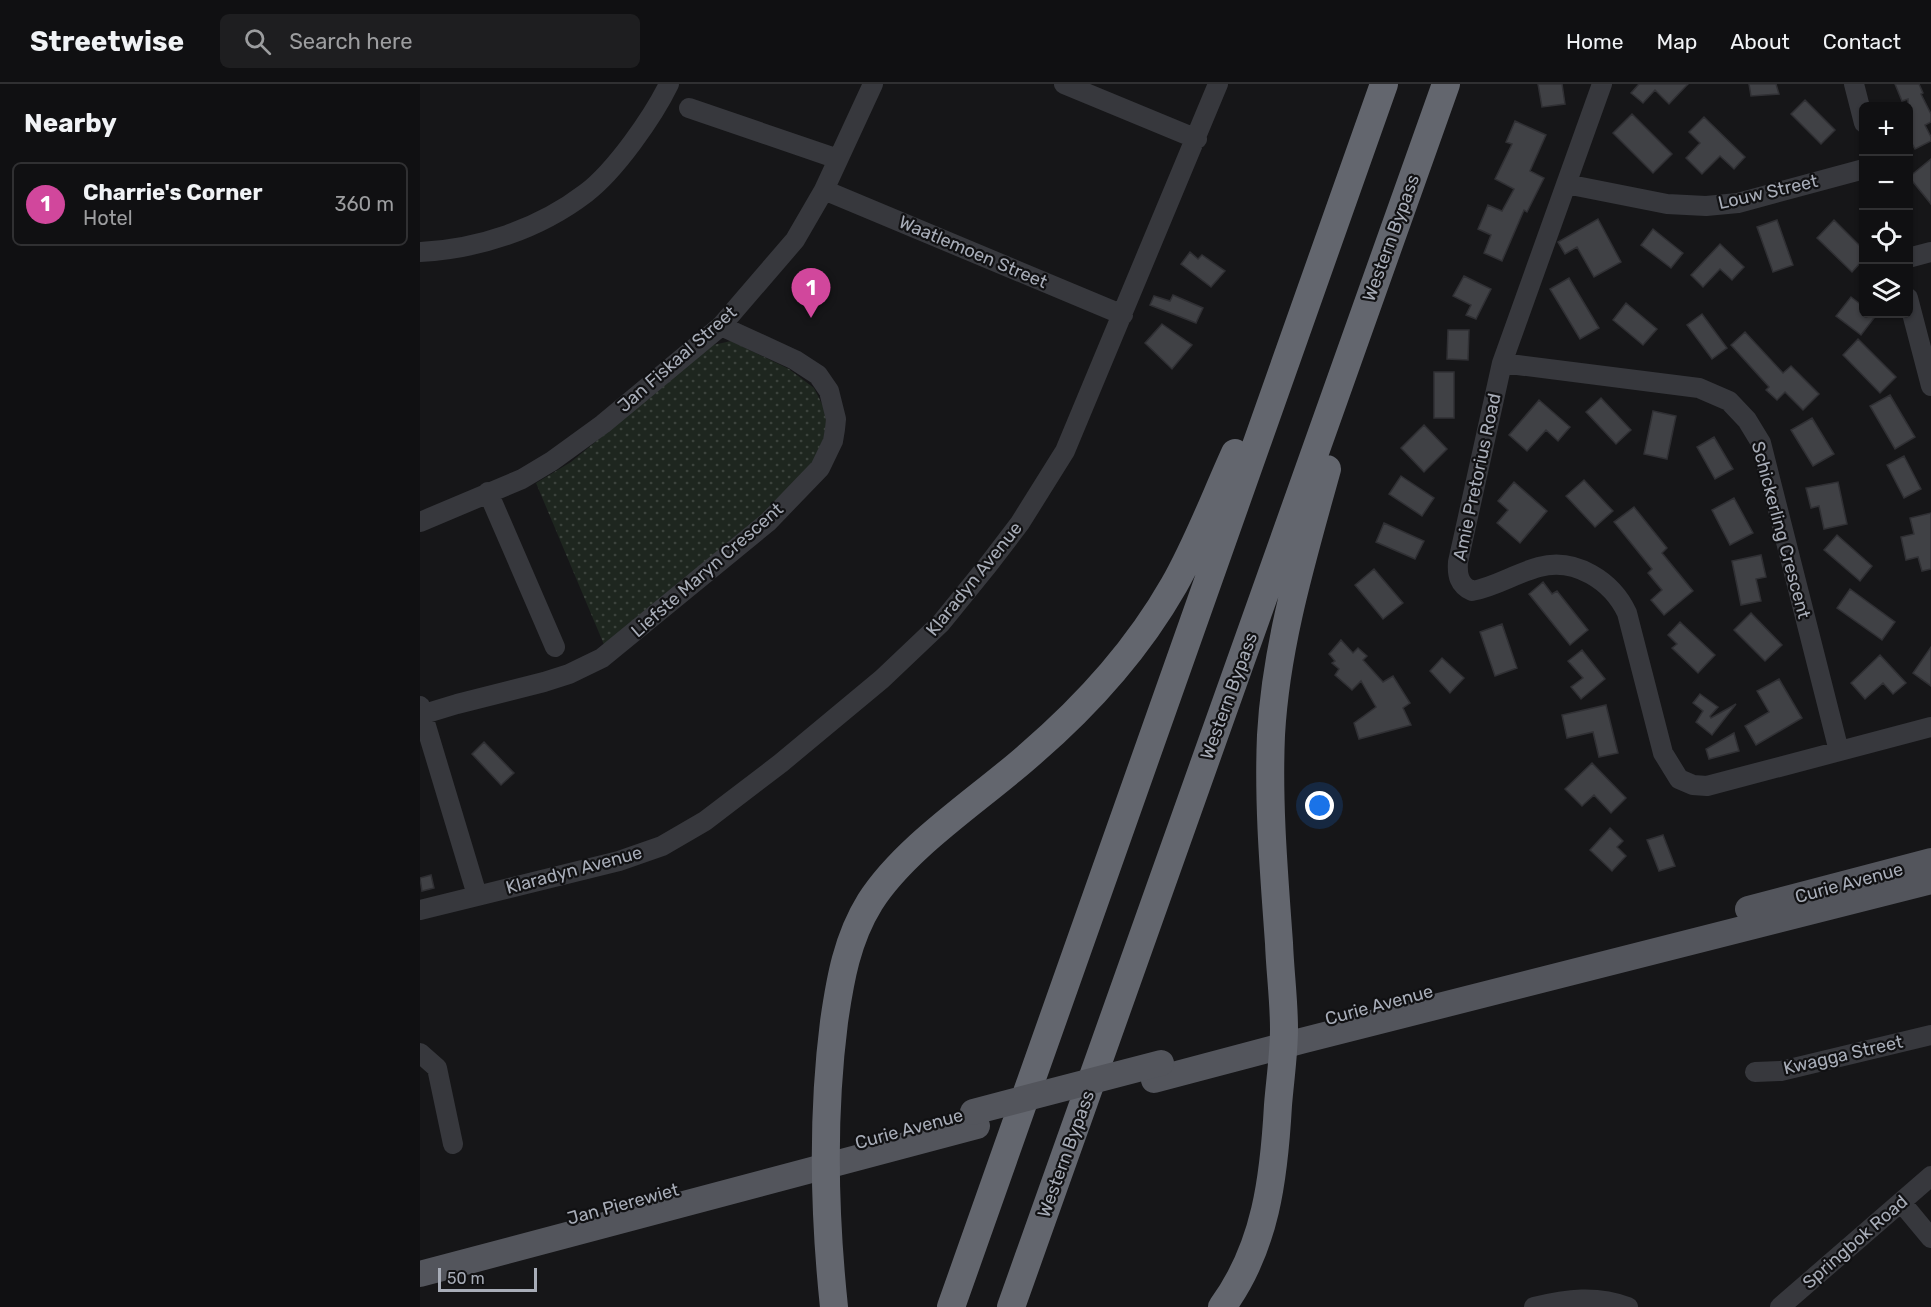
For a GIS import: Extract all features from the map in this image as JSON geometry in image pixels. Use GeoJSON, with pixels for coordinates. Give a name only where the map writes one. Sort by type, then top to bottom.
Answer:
{"type":"FeatureCollection","features":[{"type":"Feature","properties":{"kind":"highway"},"geometry":{"type":"LineString","coordinates":[[951,1307],[1384,84]]}},
{"type":"Feature","properties":{"kind":"highway","name":"Western Bypass"},"geometry":{"type":"LineString","coordinates":[[1011,1307],[1446,84]]}},
{"type":"Feature","properties":{"kind":"highway"},"geometry":{"type":"LineString","coordinates":[[834,1307],[827,1246],[828,1067],[840,978],[852,939],[869,903],[891,873],[1029,756],[1104,682],[1138,639],[1174,585],[1325,248]]}},
{"type":"Feature","properties":{"kind":"highway"},"geometry":{"type":"LineString","coordinates":[[1222,1307],[1243,1274],[1256,1245],[1265,1217],[1276,1148],[1283,1038],[1270,798],[1271,732],[1277,680],[1289,610],[1342,411],[1361,324]]}},
{"type":"Feature","properties":{"kind":"main road","name":"Curie Avenue"},"geometry":{"type":"LineString","coordinates":[[826,1158],[1157,1072],[1931,861]]}},
{"type":"Feature","properties":{"kind":"main road","name":"Curie Avenue"},"geometry":{"type":"LineString","coordinates":[[1283,1038],[1931,881]]}},
{"type":"Feature","properties":{"kind":"main road","name":"Jan Pierewiet"},"geometry":{"type":"LineString","coordinates":[[420,1257],[826,1158]]}},
{"type":"Feature","properties":{"kind":"main road","name":"Jan Pierewiet"},"geometry":{"type":"LineString","coordinates":[[420,1274],[826,1158]]}},
{"type":"Feature","properties":{"kind":"street"},"geometry":{"type":"LineString","coordinates":[[420,252],[462,247],[498,238],[548,217],[588,192],[634,138],[669,84]]}},
{"type":"Feature","properties":{"kind":"street","name":"Jan Fiskaal Street"},"geometry":{"type":"LineString","coordinates":[[420,522],[522,479],[567,450],[603,424],[721,326],[795,240],[824,190],[873,84]]}},
{"type":"Feature","properties":{"kind":"street"},"geometry":{"type":"LineString","coordinates":[[1064,84],[1197,139]]}},
{"type":"Feature","properties":{"kind":"street","name":"Klaradyn Avenue"},"geometry":{"type":"LineString","coordinates":[[420,910],[619,861],[662,846],[714,814],[781,763],[882,679],[941,623],[1020,523],[1065,451],[1218,84]]}},
{"type":"Feature","properties":{"kind":"street","name":"Amie Pretorius Road"},"geometry":{"type":"LineString","coordinates":[[1602,84],[1502,363],[1458,562],[1459,580],[1472,591],[1540,566],[1568,566],[1604,582],[1622,603],[1627,613],[1663,753],[1679,779],[1693,785],[1707,786],[1931,727]]}},
{"type":"Feature","properties":{"kind":"street"},"geometry":{"type":"LineString","coordinates":[[1854,84],[1859,106]]}},
{"type":"Feature","properties":{"kind":"street"},"geometry":{"type":"LineString","coordinates":[[689,108],[838,159]]}},
{"type":"Feature","properties":{"kind":"street","name":"Louw Street"},"geometry":{"type":"LineString","coordinates":[[1566,184],[1667,204],[1706,206],[1738,203],[1859,170]]}},
{"type":"Feature","properties":{"kind":"street","name":"Waatlemoen Street"},"geometry":{"type":"LineString","coordinates":[[824,190],[1123,315]]}},
{"type":"Feature","properties":{"kind":"street"},"geometry":{"type":"LineString","coordinates":[[1913,257],[1931,252]]}},
{"type":"Feature","properties":{"kind":"street"},"geometry":{"type":"LineString","coordinates":[[1913,317],[1931,386]]}},
{"type":"Feature","properties":{"kind":"street","name":"Liefste Maryn Crescent"},"geometry":{"type":"LineString","coordinates":[[422,710],[569,674],[603,658],[768,522],[820,468],[833,441],[836,419],[829,391],[818,375],[795,360],[721,326]]}},
{"type":"Feature","properties":{"kind":"street","name":"Schickerling Crescent"},"geometry":{"type":"LineString","coordinates":[[1502,363],[1699,388],[1729,401],[1747,420],[1761,443],[1839,751]]}},
{"type":"Feature","properties":{"kind":"street"},"geometry":{"type":"LineString","coordinates":[[488,492],[555,647]]}},
{"type":"Feature","properties":{"kind":"street"},"geometry":{"type":"LineString","coordinates":[[422,710],[477,895]]}},
{"type":"Feature","properties":{"kind":"street","name":"Kwagga Street"},"geometry":{"type":"LineString","coordinates":[[1755,1072],[1781,1071],[1931,1035]]}},
{"type":"Feature","properties":{"kind":"street"},"geometry":{"type":"LineString","coordinates":[[420,1053],[437,1068],[453,1144]]}},
{"type":"Feature","properties":{"kind":"street","name":"Springbok Road"},"geometry":{"type":"LineString","coordinates":[[1780,1307],[1931,1176]]}},
{"type":"Feature","properties":{"kind":"street"},"geometry":{"type":"LineString","coordinates":[[1901,1202],[1931,1238]]}},
{"type":"Feature","properties":{"kind":"street"},"geometry":{"type":"LineString","coordinates":[[1534,1307],[1580,1299],[1608,1300],[1628,1307]]}},
{"type":"Feature","properties":{"kind":"shaded area"},"geometry":{"type":"Polygon","coordinates":[[[731,341],[789,369],[814,388],[825,410],[828,430],[807,473],[771,510],[605,647],[536,483],[571,462],[713,345],[731,341]]]}},
{"type":"Feature","properties":{"kind":"building"},"geometry":{"type":"Polygon","coordinates":[[[1538,84],[1562,84],[1565,104],[1542,107],[1538,84]]]}},
{"type":"Feature","properties":{"kind":"building"},"geometry":{"type":"Polygon","coordinates":[[[1639,84],[1688,84],[1669,104],[1655,90],[1643,103],[1631,93],[1639,84]]]}},
{"type":"Feature","properties":{"kind":"building"},"geometry":{"type":"Polygon","coordinates":[[[1749,84],[1776,84],[1779,94],[1751,96],[1749,84]]]}},
{"type":"Feature","properties":{"kind":"building"},"geometry":{"type":"Polygon","coordinates":[[[1895,84],[1919,84],[1923,93],[1921,94],[1931,114],[1931,122],[1925,125],[1931,141],[1915,149],[1913,146],[1913,102],[1908,102],[1908,99],[1902,101],[1895,84]]]}},
{"type":"Feature","properties":{"kind":"building"},"geometry":{"type":"Polygon","coordinates":[[[1805,100],[1835,130],[1821,144],[1791,114],[1805,100]]]}},
{"type":"Feature","properties":{"kind":"building"},"geometry":{"type":"Polygon","coordinates":[[[1632,114],[1672,154],[1653,173],[1613,133],[1632,114]]]}},
{"type":"Feature","properties":{"kind":"building"},"geometry":{"type":"Polygon","coordinates":[[[1704,117],[1745,157],[1734,169],[1720,156],[1702,174],[1686,158],[1700,143],[1689,132],[1704,117]]]}},
{"type":"Feature","properties":{"kind":"building"},"geometry":{"type":"Polygon","coordinates":[[[1515,121],[1546,135],[1530,171],[1544,178],[1527,212],[1524,210],[1502,261],[1484,253],[1491,235],[1478,229],[1488,205],[1502,211],[1514,189],[1495,179],[1512,144],[1506,142],[1515,121]]]}},
{"type":"Feature","properties":{"kind":"building"},"geometry":{"type":"Polygon","coordinates":[[[1931,159],[1931,204],[1913,182],[1913,174],[1931,159]]]}},
{"type":"Feature","properties":{"kind":"building"},"geometry":{"type":"Polygon","coordinates":[[[1598,219],[1621,262],[1594,277],[1577,247],[1565,254],[1558,242],[1598,219]]]}},
{"type":"Feature","properties":{"kind":"building"},"geometry":{"type":"Polygon","coordinates":[[[1777,220],[1793,265],[1773,272],[1757,227],[1777,220]]]}},
{"type":"Feature","properties":{"kind":"building"},"geometry":{"type":"Polygon","coordinates":[[[1834,220],[1859,245],[1859,264],[1852,272],[1817,238],[1834,220]]]}},
{"type":"Feature","properties":{"kind":"building"},"geometry":{"type":"Polygon","coordinates":[[[1653,229],[1683,253],[1671,268],[1641,245],[1653,229]]]}},
{"type":"Feature","properties":{"kind":"building"},"geometry":{"type":"Polygon","coordinates":[[[1720,244],[1744,267],[1732,280],[1720,269],[1703,287],[1691,275],[1720,244]]]}},
{"type":"Feature","properties":{"kind":"building"},"geometry":{"type":"Polygon","coordinates":[[[1190,252],[1198,259],[1202,255],[1225,271],[1211,287],[1181,264],[1190,252]]]}},
{"type":"Feature","properties":{"kind":"building"},"geometry":{"type":"Polygon","coordinates":[[[1464,276],[1491,289],[1476,319],[1466,315],[1471,305],[1453,296],[1464,276]]]}},
{"type":"Feature","properties":{"kind":"building"},"geometry":{"type":"Polygon","coordinates":[[[1569,278],[1599,328],[1580,339],[1550,289],[1569,278]]]}},
{"type":"Feature","properties":{"kind":"building"},"geometry":{"type":"Polygon","coordinates":[[[1173,295],[1203,308],[1196,323],[1150,305],[1154,296],[1170,301],[1173,295]]]}},
{"type":"Feature","properties":{"kind":"building"},"geometry":{"type":"Polygon","coordinates":[[[1851,297],[1859,303],[1859,318],[1874,318],[1861,335],[1836,316],[1851,297]]]}},
{"type":"Feature","properties":{"kind":"building"},"geometry":{"type":"Polygon","coordinates":[[[1626,303],[1657,329],[1643,345],[1613,320],[1626,303]]]}},
{"type":"Feature","properties":{"kind":"building"},"geometry":{"type":"Polygon","coordinates":[[[1702,314],[1727,348],[1712,359],[1687,325],[1702,314]]]}},
{"type":"Feature","properties":{"kind":"building"},"geometry":{"type":"Polygon","coordinates":[[[1162,324],[1192,345],[1172,369],[1145,343],[1162,324]]]}},
{"type":"Feature","properties":{"kind":"building"},"geometry":{"type":"Polygon","coordinates":[[[1448,330],[1469,330],[1468,360],[1447,359],[1448,330]]]}},
{"type":"Feature","properties":{"kind":"building"},"geometry":{"type":"Polygon","coordinates":[[[1745,332],[1783,373],[1791,366],[1819,394],[1803,410],[1785,392],[1777,400],[1766,390],[1769,387],[1731,345],[1745,332]]]}},
{"type":"Feature","properties":{"kind":"building"},"geometry":{"type":"Polygon","coordinates":[[[1858,339],[1896,377],[1880,393],[1843,355],[1858,339]]]}},
{"type":"Feature","properties":{"kind":"building"},"geometry":{"type":"Polygon","coordinates":[[[1434,372],[1454,372],[1454,418],[1434,418],[1434,372]]]}},
{"type":"Feature","properties":{"kind":"building"},"geometry":{"type":"Polygon","coordinates":[[[1890,395],[1915,437],[1895,449],[1870,406],[1890,395]]]}},
{"type":"Feature","properties":{"kind":"building"},"geometry":{"type":"Polygon","coordinates":[[[1601,398],[1631,430],[1616,444],[1586,412],[1601,398]]]}},
{"type":"Feature","properties":{"kind":"building"},"geometry":{"type":"Polygon","coordinates":[[[1539,400],[1570,427],[1558,441],[1546,430],[1527,451],[1509,435],[1539,400]]]}},
{"type":"Feature","properties":{"kind":"building"},"geometry":{"type":"Polygon","coordinates":[[[1653,411],[1676,416],[1667,459],[1644,454],[1653,411]]]}},
{"type":"Feature","properties":{"kind":"building"},"geometry":{"type":"Polygon","coordinates":[[[1812,418],[1834,454],[1813,466],[1791,430],[1812,418]]]}},
{"type":"Feature","properties":{"kind":"building"},"geometry":{"type":"Polygon","coordinates":[[[1424,425],[1447,449],[1424,472],[1401,448],[1424,425]]]}},
{"type":"Feature","properties":{"kind":"building"},"geometry":{"type":"Polygon","coordinates":[[[1714,437],[1733,469],[1715,479],[1697,447],[1714,437]]]}},
{"type":"Feature","properties":{"kind":"building"},"geometry":{"type":"Polygon","coordinates":[[[1904,456],[1921,489],[1904,498],[1887,465],[1904,456]]]}},
{"type":"Feature","properties":{"kind":"building"},"geometry":{"type":"Polygon","coordinates":[[[1401,476],[1434,498],[1422,516],[1389,494],[1401,476]]]}},
{"type":"Feature","properties":{"kind":"building"},"geometry":{"type":"Polygon","coordinates":[[[1584,480],[1613,511],[1595,527],[1566,496],[1584,480]]]}},
{"type":"Feature","properties":{"kind":"building"},"geometry":{"type":"Polygon","coordinates":[[[1514,482],[1547,511],[1520,543],[1497,523],[1508,510],[1498,501],[1514,482]]]}},
{"type":"Feature","properties":{"kind":"building"},"geometry":{"type":"Polygon","coordinates":[[[1838,482],[1847,524],[1824,529],[1819,506],[1811,508],[1806,488],[1838,482]]]}},
{"type":"Feature","properties":{"kind":"building"},"geometry":{"type":"Polygon","coordinates":[[[1734,498],[1753,533],[1730,545],[1712,510],[1734,498]]]}},
{"type":"Feature","properties":{"kind":"building"},"geometry":{"type":"Polygon","coordinates":[[[1634,507],[1667,548],[1662,553],[1693,591],[1664,615],[1651,600],[1662,590],[1648,573],[1652,569],[1614,522],[1634,507]]]}},
{"type":"Feature","properties":{"kind":"building"},"geometry":{"type":"Polygon","coordinates":[[[1931,513],[1931,569],[1922,571],[1918,557],[1906,560],[1901,537],[1914,534],[1910,518],[1931,513]]]}},
{"type":"Feature","properties":{"kind":"building"},"geometry":{"type":"Polygon","coordinates":[[[1384,523],[1424,541],[1415,559],[1376,542],[1384,523]]]}},
{"type":"Feature","properties":{"kind":"building"},"geometry":{"type":"Polygon","coordinates":[[[1837,535],[1872,566],[1860,581],[1824,550],[1837,535]]]}},
{"type":"Feature","properties":{"kind":"building"},"geometry":{"type":"Polygon","coordinates":[[[1761,555],[1766,577],[1756,579],[1761,601],[1741,605],[1732,561],[1761,555]]]}},
{"type":"Feature","properties":{"kind":"building"},"geometry":{"type":"Polygon","coordinates":[[[1374,569],[1403,603],[1383,619],[1355,585],[1374,569]]]}},
{"type":"Feature","properties":{"kind":"building"},"geometry":{"type":"Polygon","coordinates":[[[1543,582],[1552,594],[1557,591],[1588,630],[1570,645],[1529,594],[1543,582]]]}},
{"type":"Feature","properties":{"kind":"building"},"geometry":{"type":"Polygon","coordinates":[[[1850,589],[1895,622],[1882,640],[1837,608],[1850,589]]]}},
{"type":"Feature","properties":{"kind":"building"},"geometry":{"type":"Polygon","coordinates":[[[1751,613],[1782,645],[1765,661],[1734,630],[1751,613]]]}},
{"type":"Feature","properties":{"kind":"building"},"geometry":{"type":"Polygon","coordinates":[[[1680,622],[1715,655],[1698,673],[1672,648],[1677,644],[1668,635],[1680,622]]]}},
{"type":"Feature","properties":{"kind":"building"},"geometry":{"type":"Polygon","coordinates":[[[1502,624],[1517,668],[1495,676],[1480,632],[1502,624]]]}},
{"type":"Feature","properties":{"kind":"building"},"geometry":{"type":"Polygon","coordinates":[[[1341,640],[1353,653],[1358,648],[1367,656],[1363,660],[1383,682],[1393,676],[1410,703],[1403,708],[1411,725],[1359,739],[1354,723],[1376,707],[1361,681],[1352,690],[1335,675],[1339,669],[1332,663],[1335,661],[1329,654],[1341,640]]]}},
{"type":"Feature","properties":{"kind":"building"},"geometry":{"type":"Polygon","coordinates":[[[1931,647],[1931,686],[1913,673],[1931,647]]]}},
{"type":"Feature","properties":{"kind":"building"},"geometry":{"type":"Polygon","coordinates":[[[1582,650],[1605,679],[1581,699],[1571,687],[1583,678],[1568,661],[1582,650]]]}},
{"type":"Feature","properties":{"kind":"building"},"geometry":{"type":"Polygon","coordinates":[[[1880,655],[1906,683],[1893,694],[1883,683],[1865,699],[1851,683],[1880,655]]]}},
{"type":"Feature","properties":{"kind":"building"},"geometry":{"type":"Polygon","coordinates":[[[1442,658],[1464,678],[1450,693],[1430,671],[1442,658]]]}},
{"type":"Feature","properties":{"kind":"building"},"geometry":{"type":"Polygon","coordinates":[[[1779,679],[1802,718],[1756,745],[1745,726],[1769,712],[1757,691],[1779,679]]]}},
{"type":"Feature","properties":{"kind":"building"},"geometry":{"type":"Polygon","coordinates":[[[1700,694],[1718,707],[1710,716],[1711,718],[1736,704],[1712,735],[1696,722],[1703,711],[1693,703],[1700,694]]]}},
{"type":"Feature","properties":{"kind":"building"},"geometry":{"type":"Polygon","coordinates":[[[1606,705],[1618,753],[1599,757],[1593,732],[1567,738],[1562,715],[1606,705]]]}},
{"type":"Feature","properties":{"kind":"building"},"geometry":{"type":"Polygon","coordinates":[[[1734,733],[1739,751],[1709,759],[1706,749],[1734,733]]]}},
{"type":"Feature","properties":{"kind":"building"},"geometry":{"type":"Polygon","coordinates":[[[484,742],[514,773],[501,785],[472,754],[484,742]]]}},
{"type":"Feature","properties":{"kind":"building"},"geometry":{"type":"Polygon","coordinates":[[[1592,763],[1626,798],[1611,813],[1594,795],[1582,806],[1565,789],[1592,763]]]}},
{"type":"Feature","properties":{"kind":"building"},"geometry":{"type":"Polygon","coordinates":[[[1610,828],[1623,841],[1617,847],[1626,856],[1612,871],[1590,850],[1610,828]]]}},
{"type":"Feature","properties":{"kind":"building"},"geometry":{"type":"Polygon","coordinates":[[[1663,835],[1675,866],[1659,871],[1647,840],[1663,835]]]}},
{"type":"Feature","properties":{"kind":"building"},"geometry":{"type":"Polygon","coordinates":[[[431,875],[434,888],[422,891],[420,878],[431,875]]]}},
{"type":"Feature","properties":{"kind":"place","name":"Charrie's Corner"},"geometry":{"type":"Point","coordinates":[811,318]}}]}
